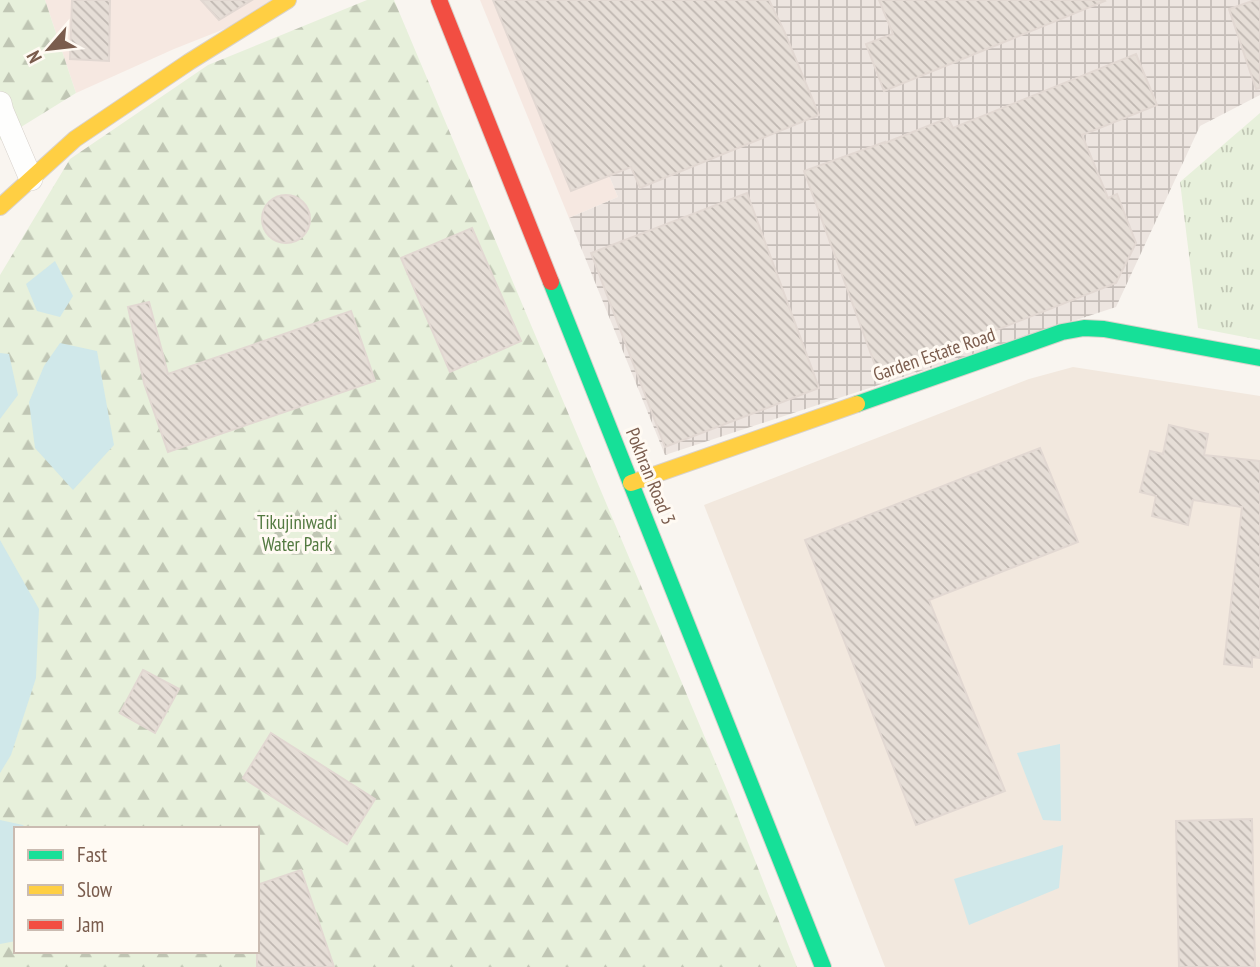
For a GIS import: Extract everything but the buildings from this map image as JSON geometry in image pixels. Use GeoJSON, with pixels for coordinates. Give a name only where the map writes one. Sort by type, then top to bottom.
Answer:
{"type":"FeatureCollection","features":[{"type":"Feature","properties":{"kind":"street"},"geometry":{"type":"LineString","coordinates":[[0,207],[75,139],[189,62],[288,0]]}},
{"type":"Feature","properties":{"kind":"street","name":"Pokhran Road 3"},"geometry":{"type":"LineString","coordinates":[[439,0],[823,967]]}},
{"type":"Feature","properties":{"kind":"street"},"geometry":{"type":"LineString","coordinates":[[0,103],[31,179]]}},
{"type":"Feature","properties":{"kind":"street","name":"Garden Estate Road"},"geometry":{"type":"LineString","coordinates":[[631,483],[1062,331],[1104,329],[1260,358]]}},
{"type":"Feature","properties":{"kind":"shaded area"},"geometry":{"type":"Polygon","coordinates":[[[45,0],[298,0],[174,49],[76,93],[45,0]]]}},
{"type":"Feature","properties":{"kind":"shaded area"},"geometry":{"type":"Polygon","coordinates":[[[480,0],[536,0],[618,197],[569,218],[480,0]]]}},
{"type":"Feature","properties":{"kind":"shaded area"},"geometry":{"type":"Polygon","coordinates":[[[536,0],[1260,0],[1260,95],[1200,126],[1116,307],[665,455],[569,218],[618,197],[536,0]]]}},
{"type":"Feature","properties":{"kind":"shaded area"},"geometry":{"type":"Polygon","coordinates":[[[1073,367],[1260,396],[1260,967],[885,967],[704,505],[1029,379],[1073,367]]]}},
{"type":"Feature","properties":{"kind":"green space"},"geometry":{"type":"Polygon","coordinates":[[[0,0],[45,0],[76,93],[0,140],[0,0]]]}},
{"type":"Feature","properties":{"kind":"green space","name":"Tikujiniwadi Water Park"},"geometry":{"type":"Polygon","coordinates":[[[367,0],[394,0],[730,797],[797,967],[0,967],[0,275],[70,159],[208,65],[367,0]]]}},
{"type":"Feature","properties":{"kind":"green space"},"geometry":{"type":"Polygon","coordinates":[[[1260,113],[1260,340],[1198,328],[1180,182],[1260,113]]]}},
{"type":"Feature","properties":{"kind":"water"},"geometry":{"type":"Polygon","coordinates":[[[55,261],[73,296],[60,317],[37,311],[26,284],[55,261]]]}},
{"type":"Feature","properties":{"kind":"water"},"geometry":{"type":"Polygon","coordinates":[[[60,343],[97,351],[114,445],[73,490],[35,448],[29,402],[44,366],[60,343]]]}},
{"type":"Feature","properties":{"kind":"water"},"geometry":{"type":"Polygon","coordinates":[[[0,353],[9,354],[18,395],[0,419],[0,353]]]}},
{"type":"Feature","properties":{"kind":"water"},"geometry":{"type":"Polygon","coordinates":[[[0,540],[39,609],[36,678],[11,755],[0,773],[0,540]]]}},
{"type":"Feature","properties":{"kind":"water"},"geometry":{"type":"Polygon","coordinates":[[[1060,744],[1061,821],[1043,820],[1017,753],[1060,744]]]}},
{"type":"Feature","properties":{"kind":"water"},"geometry":{"type":"Polygon","coordinates":[[[0,820],[24,827],[14,827],[14,941],[0,944],[0,820]]]}},
{"type":"Feature","properties":{"kind":"water"},"geometry":{"type":"Polygon","coordinates":[[[1063,845],[1059,888],[969,925],[954,879],[1063,845]]]}},
{"type":"Feature","properties":{"kind":"traffic: fast"},"geometry":{"type":"LineString","coordinates":[[551,282],[823,967]]}},
{"type":"Feature","properties":{"kind":"traffic: fast"},"geometry":{"type":"LineString","coordinates":[[857,404],[1062,332],[1084,328],[1104,329],[1260,358]]}},
{"type":"Feature","properties":{"kind":"traffic: slow"},"geometry":{"type":"LineString","coordinates":[[0,207],[75,139],[189,62],[288,0]]}},
{"type":"Feature","properties":{"kind":"traffic: slow"},"geometry":{"type":"LineString","coordinates":[[631,483],[857,404]]}},
{"type":"Feature","properties":{"kind":"traffic: jam"},"geometry":{"type":"LineString","coordinates":[[439,0],[551,282]]}}]}
